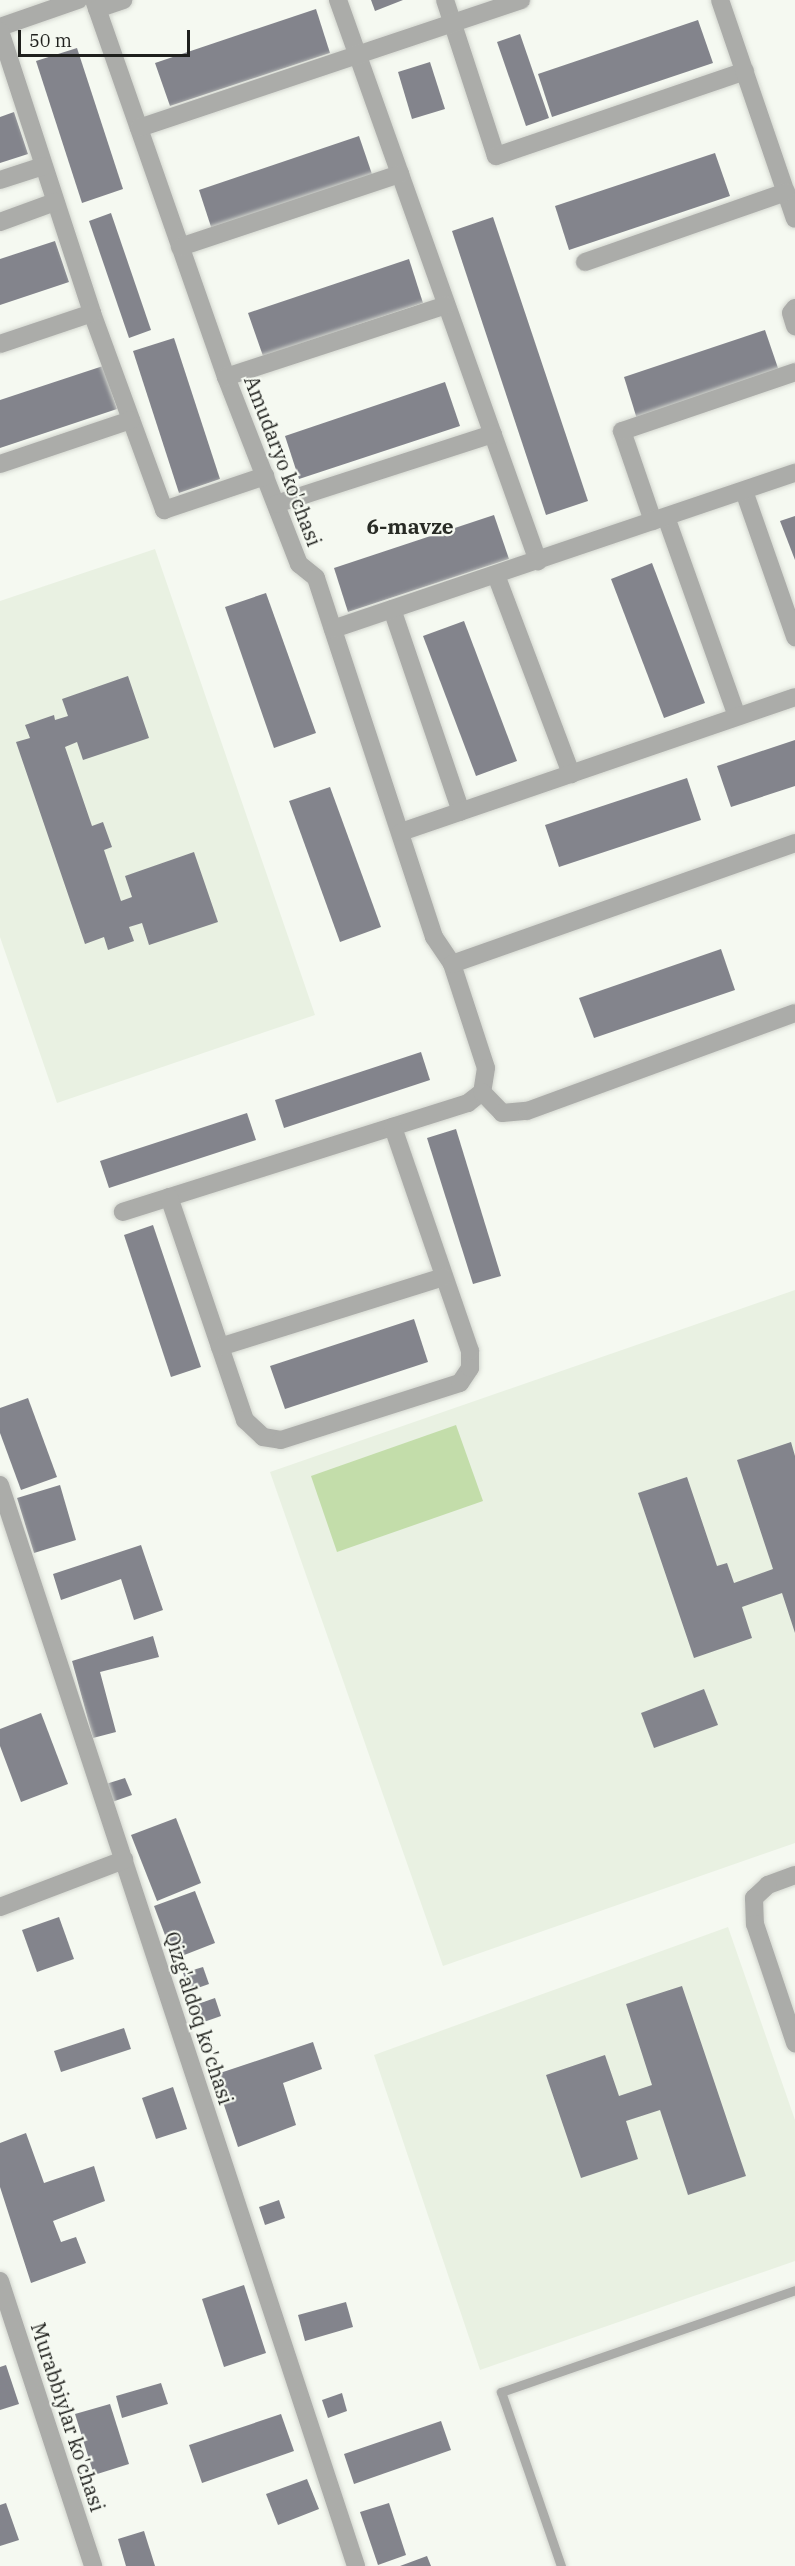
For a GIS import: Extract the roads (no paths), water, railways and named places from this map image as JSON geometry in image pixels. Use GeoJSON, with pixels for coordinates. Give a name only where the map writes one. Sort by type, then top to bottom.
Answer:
{"type":"FeatureCollection","features":[{"type":"Feature","properties":{"kind":"street"},"geometry":{"type":"LineString","coordinates":[[78,0],[0,29],[92,313],[164,510],[265,476]]}},
{"type":"Feature","properties":{"kind":"street"},"geometry":{"type":"LineString","coordinates":[[96,4],[123,0]]}},
{"type":"Feature","properties":{"kind":"street"},"geometry":{"type":"LineString","coordinates":[[338,0],[538,561]]}},
{"type":"Feature","properties":{"kind":"street"},"geometry":{"type":"LineString","coordinates":[[445,0],[496,156],[745,71]]}},
{"type":"Feature","properties":{"kind":"street"},"geometry":{"type":"LineString","coordinates":[[139,128],[357,58],[453,22],[521,0]]}},
{"type":"Feature","properties":{"kind":"street"},"geometry":{"type":"LineString","coordinates":[[720,0],[795,219]]}},
{"type":"Feature","properties":{"kind":"street","name":"Amudaryo ko'chasi"},"geometry":{"type":"LineString","coordinates":[[96,4],[226,377],[299,564],[316,579],[434,937],[452,964],[486,1068],[482,1092]]}},
{"type":"Feature","properties":{"kind":"street"},"geometry":{"type":"LineString","coordinates":[[0,180],[43,166]]}},
{"type":"Feature","properties":{"kind":"street"},"geometry":{"type":"LineString","coordinates":[[180,247],[400,174]]}},
{"type":"Feature","properties":{"kind":"street"},"geometry":{"type":"LineString","coordinates":[[585,262],[786,192]]}},
{"type":"Feature","properties":{"kind":"street"},"geometry":{"type":"LineString","coordinates":[[0,222],[56,202]]}},
{"type":"Feature","properties":{"kind":"street"},"geometry":{"type":"LineString","coordinates":[[226,377],[446,305]]}},
{"type":"Feature","properties":{"kind":"street"},"geometry":{"type":"LineString","coordinates":[[795,308],[791,313],[795,326]]}},
{"type":"Feature","properties":{"kind":"street"},"geometry":{"type":"LineString","coordinates":[[0,344],[92,313]]}},
{"type":"Feature","properties":{"kind":"street"},"geometry":{"type":"LineString","coordinates":[[737,716],[660,519],[621,431],[795,372]]}},
{"type":"Feature","properties":{"kind":"street"},"geometry":{"type":"LineString","coordinates":[[0,464],[131,420]]}},
{"type":"Feature","properties":{"kind":"street"},"geometry":{"type":"LineString","coordinates":[[276,504],[492,434]]}},
{"type":"Feature","properties":{"kind":"street"},"geometry":{"type":"LineString","coordinates":[[333,629],[795,473]]}},
{"type":"Feature","properties":{"kind":"street"},"geometry":{"type":"LineString","coordinates":[[744,491],[795,637]]}},
{"type":"Feature","properties":{"kind":"street"},"geometry":{"type":"LineString","coordinates":[[496,575],[571,774]]}},
{"type":"Feature","properties":{"kind":"street"},"geometry":{"type":"LineString","coordinates":[[392,609],[461,812]]}},
{"type":"Feature","properties":{"kind":"street"},"geometry":{"type":"LineString","coordinates":[[401,832],[795,697]]}},
{"type":"Feature","properties":{"kind":"street"},"geometry":{"type":"LineString","coordinates":[[452,964],[795,843]]}},
{"type":"Feature","properties":{"kind":"street"},"geometry":{"type":"LineString","coordinates":[[123,1212],[468,1103],[482,1092],[502,1113],[527,1112],[795,1013]]}},
{"type":"Feature","properties":{"kind":"street"},"geometry":{"type":"LineString","coordinates":[[169,1197],[245,1420],[263,1437],[292,1436],[460,1383],[470,1368],[470,1351],[393,1127]]}},
{"type":"Feature","properties":{"kind":"street"},"geometry":{"type":"LineString","coordinates":[[220,1347],[443,1277]]}},
{"type":"Feature","properties":{"kind":"street","name":"Qizg'aldoq ko'chasi"},"geometry":{"type":"LineString","coordinates":[[0,1485],[356,2566]]}},
{"type":"Feature","properties":{"kind":"street"},"geometry":{"type":"LineString","coordinates":[[0,1907],[124,1860]]}},
{"type":"Feature","properties":{"kind":"street"},"geometry":{"type":"LineString","coordinates":[[795,1875],[768,1885],[754,1898],[755,1924],[795,2043]]}},
{"type":"Feature","properties":{"kind":"street","name":"Murabbiylar ko'chasi"},"geometry":{"type":"LineString","coordinates":[[0,2281],[93,2566]]}},
{"type":"Feature","properties":{"kind":"lane"},"geometry":{"type":"LineString","coordinates":[[561,2566],[501,2392],[795,2290]]}},
{"type":"Feature","properties":{"kind":"district","name":"6-mavze"},"geometry":{"type":"Point","coordinates":[410,526]}}]}
